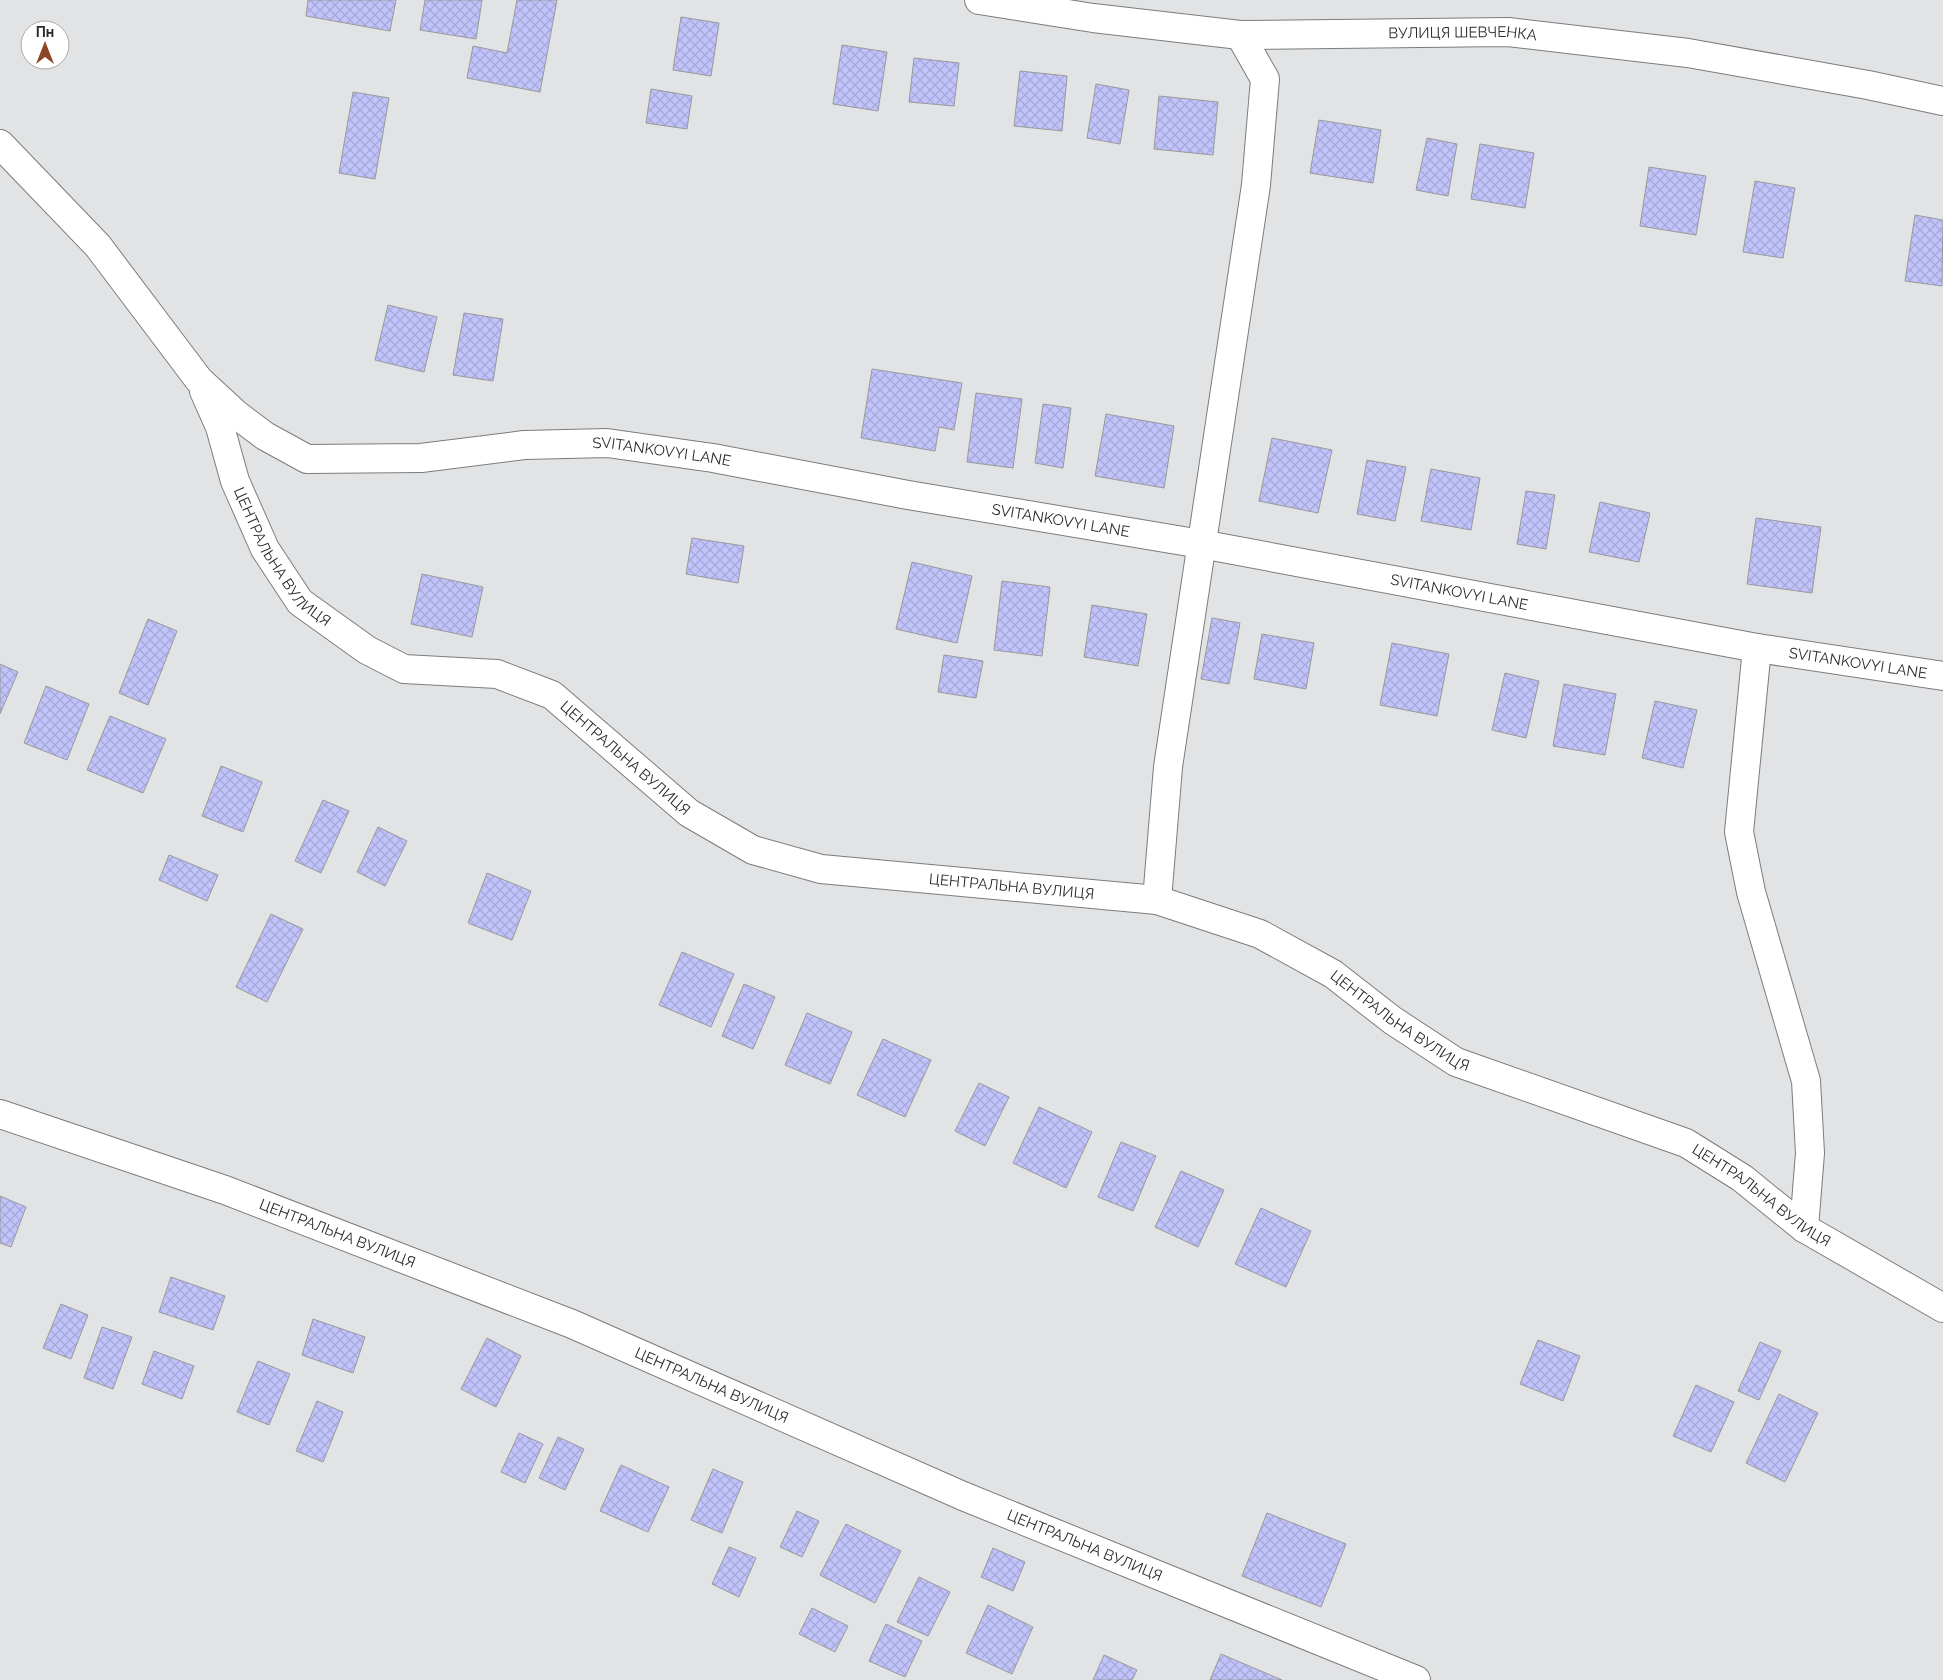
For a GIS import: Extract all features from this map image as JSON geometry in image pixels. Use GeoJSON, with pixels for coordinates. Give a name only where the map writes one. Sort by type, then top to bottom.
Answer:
{"type":"FeatureCollection","features":[{"type":"Feature","properties":{"kind":"street","name":"ВУЛИЦЯ ШЕВЧЕНКА"},"geometry":{"type":"LineString","coordinates":[[979,0],[1093,18],[1240,35],[1508,32],[1688,53],[1868,85],[1943,101]]}},
{"type":"Feature","properties":{"kind":"street"},"geometry":{"type":"LineString","coordinates":[[1157,900],[1168,767],[1256,184],[1265,79],[1240,35]]}},
{"type":"Feature","properties":{"kind":"street"},"geometry":{"type":"LineString","coordinates":[[0,144],[98,246],[199,380]]}},
{"type":"Feature","properties":{"kind":"street","name":"SVITANKOVYI LANE"},"geometry":{"type":"LineString","coordinates":[[199,380],[237,415],[265,436],[307,459],[421,458],[524,445],[607,444],[713,458],[908,496],[1201,544],[1757,648],[1943,676]]}},
{"type":"Feature","properties":{"kind":"street","name":"ЦЕНТРАЛЬНА ВУЛИЦЯ"},"geometry":{"type":"LineString","coordinates":[[199,380],[220,427],[235,481],[265,549],[300,602],[367,650],[404,669],[497,674],[552,695],[689,813],[753,850],[821,869],[1157,900],[1260,934],[1333,974],[1392,1020],[1456,1062],[1686,1143],[1742,1178],[1804,1228],[1943,1308]]}},
{"type":"Feature","properties":{"kind":"street"},"geometry":{"type":"LineString","coordinates":[[1757,648],[1739,832],[1751,892],[1806,1081],[1810,1153],[1804,1228]]}},
{"type":"Feature","properties":{"kind":"street","name":"ЦЕНТРАЛЬНА ВУЛИЦЯ"},"geometry":{"type":"LineString","coordinates":[[0,1114],[225,1190],[572,1324],[963,1496],[1416,1680]]}},
{"type":"Feature","properties":{"kind":"building"},"geometry":{"type":"Polygon","coordinates":[[[308,0],[396,0],[390,31],[306,16],[308,0]]]}},
{"type":"Feature","properties":{"kind":"building"},"geometry":{"type":"Polygon","coordinates":[[[425,0],[482,0],[476,39],[420,30],[425,0]]]}},
{"type":"Feature","properties":{"kind":"building"},"geometry":{"type":"Polygon","coordinates":[[[517,0],[557,0],[540,92],[467,78],[473,46],[507,53],[517,0]]]}},
{"type":"Feature","properties":{"kind":"building"},"geometry":{"type":"Polygon","coordinates":[[[681,17],[719,23],[711,76],[673,70],[681,17]]]}},
{"type":"Feature","properties":{"kind":"building"},"geometry":{"type":"Polygon","coordinates":[[[842,45],[887,52],[878,111],[833,104],[842,45]]]}},
{"type":"Feature","properties":{"kind":"building"},"geometry":{"type":"Polygon","coordinates":[[[914,58],[959,63],[954,106],[909,102],[914,58]]]}},
{"type":"Feature","properties":{"kind":"building"},"geometry":{"type":"Polygon","coordinates":[[[1020,71],[1067,76],[1062,131],[1014,126],[1020,71]]]}},
{"type":"Feature","properties":{"kind":"building"},"geometry":{"type":"Polygon","coordinates":[[[1096,84],[1129,90],[1120,144],[1087,138],[1096,84]]]}},
{"type":"Feature","properties":{"kind":"building"},"geometry":{"type":"Polygon","coordinates":[[[651,89],[692,96],[687,129],[646,123],[651,89]]]}},
{"type":"Feature","properties":{"kind":"building"},"geometry":{"type":"Polygon","coordinates":[[[353,92],[389,98],[375,179],[339,173],[353,92]]]}},
{"type":"Feature","properties":{"kind":"building"},"geometry":{"type":"Polygon","coordinates":[[[1159,96],[1218,102],[1213,155],[1154,149],[1159,96]]]}},
{"type":"Feature","properties":{"kind":"building"},"geometry":{"type":"Polygon","coordinates":[[[1319,120],[1381,130],[1373,183],[1310,173],[1319,120]]]}},
{"type":"Feature","properties":{"kind":"building"},"geometry":{"type":"Polygon","coordinates":[[[1427,138],[1457,144],[1448,196],[1416,190],[1427,138]]]}},
{"type":"Feature","properties":{"kind":"building"},"geometry":{"type":"Polygon","coordinates":[[[1480,144],[1534,153],[1525,208],[1471,199],[1480,144]]]}},
{"type":"Feature","properties":{"kind":"building"},"geometry":{"type":"Polygon","coordinates":[[[1649,167],[1706,176],[1696,235],[1640,226],[1649,167]]]}},
{"type":"Feature","properties":{"kind":"building"},"geometry":{"type":"Polygon","coordinates":[[[1755,181],[1795,188],[1783,258],[1743,252],[1755,181]]]}},
{"type":"Feature","properties":{"kind":"building"},"geometry":{"type":"Polygon","coordinates":[[[1915,215],[1943,220],[1942,286],[1905,281],[1915,215]]]}},
{"type":"Feature","properties":{"kind":"building"},"geometry":{"type":"Polygon","coordinates":[[[388,305],[437,317],[424,372],[375,360],[388,305]]]}},
{"type":"Feature","properties":{"kind":"building"},"geometry":{"type":"Polygon","coordinates":[[[464,313],[503,319],[493,381],[453,375],[464,313]]]}},
{"type":"Feature","properties":{"kind":"building"},"geometry":{"type":"Polygon","coordinates":[[[872,369],[962,383],[954,430],[939,427],[935,451],[861,438],[872,369]]]}},
{"type":"Feature","properties":{"kind":"building"},"geometry":{"type":"Polygon","coordinates":[[[976,393],[1022,399],[1013,468],[967,462],[976,393]]]}},
{"type":"Feature","properties":{"kind":"building"},"geometry":{"type":"Polygon","coordinates":[[[1043,404],[1071,408],[1063,468],[1035,463],[1043,404]]]}},
{"type":"Feature","properties":{"kind":"building"},"geometry":{"type":"Polygon","coordinates":[[[1106,414],[1174,426],[1164,488],[1095,476],[1106,414]]]}},
{"type":"Feature","properties":{"kind":"building"},"geometry":{"type":"Polygon","coordinates":[[[1272,438],[1332,450],[1318,513],[1259,501],[1272,438]]]}},
{"type":"Feature","properties":{"kind":"building"},"geometry":{"type":"Polygon","coordinates":[[[1367,460],[1406,467],[1395,521],[1357,514],[1367,460]]]}},
{"type":"Feature","properties":{"kind":"building"},"geometry":{"type":"Polygon","coordinates":[[[1431,469],[1480,478],[1471,530],[1421,521],[1431,469]]]}},
{"type":"Feature","properties":{"kind":"building"},"geometry":{"type":"Polygon","coordinates":[[[1526,491],[1555,495],[1546,549],[1517,544],[1526,491]]]}},
{"type":"Feature","properties":{"kind":"building"},"geometry":{"type":"Polygon","coordinates":[[[1600,502],[1650,513],[1639,562],[1589,552],[1600,502]]]}},
{"type":"Feature","properties":{"kind":"building"},"geometry":{"type":"Polygon","coordinates":[[[1756,518],[1821,527],[1812,593],[1747,584],[1756,518]]]}},
{"type":"Feature","properties":{"kind":"building"},"geometry":{"type":"Polygon","coordinates":[[[692,538],[744,546],[738,583],[686,574],[692,538]]]}},
{"type":"Feature","properties":{"kind":"building"},"geometry":{"type":"Polygon","coordinates":[[[912,562],[972,576],[957,643],[896,629],[912,562]]]}},
{"type":"Feature","properties":{"kind":"building"},"geometry":{"type":"Polygon","coordinates":[[[422,574],[483,587],[472,637],[411,624],[422,574]]]}},
{"type":"Feature","properties":{"kind":"building"},"geometry":{"type":"Polygon","coordinates":[[[1002,581],[1050,587],[1042,656],[994,650],[1002,581]]]}},
{"type":"Feature","properties":{"kind":"building"},"geometry":{"type":"Polygon","coordinates":[[[1092,605],[1147,614],[1138,666],[1084,657],[1092,605]]]}},
{"type":"Feature","properties":{"kind":"building"},"geometry":{"type":"Polygon","coordinates":[[[1212,618],[1240,623],[1229,684],[1201,679],[1212,618]]]}},
{"type":"Feature","properties":{"kind":"building"},"geometry":{"type":"Polygon","coordinates":[[[148,619],[177,631],[148,705],[119,693],[148,619]]]}},
{"type":"Feature","properties":{"kind":"building"},"geometry":{"type":"Polygon","coordinates":[[[1262,634],[1314,643],[1306,689],[1254,679],[1262,634]]]}},
{"type":"Feature","properties":{"kind":"building"},"geometry":{"type":"Polygon","coordinates":[[[1392,643],[1449,654],[1437,716],[1380,705],[1392,643]]]}},
{"type":"Feature","properties":{"kind":"building"},"geometry":{"type":"Polygon","coordinates":[[[944,655],[983,661],[976,698],[938,692],[944,655]]]}},
{"type":"Feature","properties":{"kind":"building"},"geometry":{"type":"Polygon","coordinates":[[[0,664],[18,672],[0,714],[0,664]]]}},
{"type":"Feature","properties":{"kind":"building"},"geometry":{"type":"Polygon","coordinates":[[[1505,673],[1539,681],[1526,738],[1492,730],[1505,673]]]}},
{"type":"Feature","properties":{"kind":"building"},"geometry":{"type":"Polygon","coordinates":[[[1564,684],[1616,694],[1605,755],[1553,746],[1564,684]]]}},
{"type":"Feature","properties":{"kind":"building"},"geometry":{"type":"Polygon","coordinates":[[[46,686],[89,704],[67,760],[24,743],[46,686]]]}},
{"type":"Feature","properties":{"kind":"building"},"geometry":{"type":"Polygon","coordinates":[[[1655,701],[1697,710],[1683,768],[1642,758],[1655,701]]]}},
{"type":"Feature","properties":{"kind":"building"},"geometry":{"type":"Polygon","coordinates":[[[110,716],[166,739],[143,793],[87,770],[110,716]]]}},
{"type":"Feature","properties":{"kind":"building"},"geometry":{"type":"Polygon","coordinates":[[[221,766],[262,782],[243,832],[202,816],[221,766]]]}},
{"type":"Feature","properties":{"kind":"building"},"geometry":{"type":"Polygon","coordinates":[[[323,800],[349,811],[321,873],[295,861],[323,800]]]}},
{"type":"Feature","properties":{"kind":"building"},"geometry":{"type":"Polygon","coordinates":[[[378,827],[407,841],[385,886],[357,872],[378,827]]]}},
{"type":"Feature","properties":{"kind":"building"},"geometry":{"type":"Polygon","coordinates":[[[169,855],[218,875],[207,901],[159,880],[169,855]]]}},
{"type":"Feature","properties":{"kind":"building"},"geometry":{"type":"Polygon","coordinates":[[[487,873],[531,891],[512,940],[468,923],[487,873]]]}},
{"type":"Feature","properties":{"kind":"building"},"geometry":{"type":"Polygon","coordinates":[[[271,914],[303,929],[267,1002],[236,987],[271,914]]]}},
{"type":"Feature","properties":{"kind":"building"},"geometry":{"type":"Polygon","coordinates":[[[682,952],[734,974],[711,1027],[659,1005],[682,952]]]}},
{"type":"Feature","properties":{"kind":"building"},"geometry":{"type":"Polygon","coordinates":[[[744,984],[775,997],[753,1049],[722,1036],[744,984]]]}},
{"type":"Feature","properties":{"kind":"building"},"geometry":{"type":"Polygon","coordinates":[[[807,1013],[852,1032],[830,1084],[785,1065],[807,1013]]]}},
{"type":"Feature","properties":{"kind":"building"},"geometry":{"type":"Polygon","coordinates":[[[883,1039],[931,1060],[905,1117],[857,1095],[883,1039]]]}},
{"type":"Feature","properties":{"kind":"building"},"geometry":{"type":"Polygon","coordinates":[[[979,1083],[1009,1097],[985,1146],[955,1131],[979,1083]]]}},
{"type":"Feature","properties":{"kind":"building"},"geometry":{"type":"Polygon","coordinates":[[[1039,1107],[1092,1132],[1066,1188],[1013,1163],[1039,1107]]]}},
{"type":"Feature","properties":{"kind":"building"},"geometry":{"type":"Polygon","coordinates":[[[1121,1142],[1156,1156],[1133,1211],[1098,1197],[1121,1142]]]}},
{"type":"Feature","properties":{"kind":"building"},"geometry":{"type":"Polygon","coordinates":[[[1181,1171],[1224,1190],[1198,1247],[1155,1227],[1181,1171]]]}},
{"type":"Feature","properties":{"kind":"building"},"geometry":{"type":"Polygon","coordinates":[[[0,1196],[26,1207],[11,1247],[0,1243],[0,1196]]]}},
{"type":"Feature","properties":{"kind":"building"},"geometry":{"type":"Polygon","coordinates":[[[1261,1208],[1311,1231],[1286,1287],[1235,1264],[1261,1208]]]}},
{"type":"Feature","properties":{"kind":"building"},"geometry":{"type":"Polygon","coordinates":[[[171,1277],[225,1296],[213,1330],[159,1312],[171,1277]]]}},
{"type":"Feature","properties":{"kind":"building"},"geometry":{"type":"Polygon","coordinates":[[[61,1304],[88,1315],[71,1359],[43,1348],[61,1304]]]}},
{"type":"Feature","properties":{"kind":"building"},"geometry":{"type":"Polygon","coordinates":[[[313,1319],[365,1337],[353,1373],[302,1355],[313,1319]]]}},
{"type":"Feature","properties":{"kind":"building"},"geometry":{"type":"Polygon","coordinates":[[[102,1327],[132,1337],[113,1389],[84,1378],[102,1327]]]}},
{"type":"Feature","properties":{"kind":"building"},"geometry":{"type":"Polygon","coordinates":[[[487,1338],[521,1356],[496,1407],[461,1389],[487,1338]]]}},
{"type":"Feature","properties":{"kind":"building"},"geometry":{"type":"Polygon","coordinates":[[[1538,1340],[1580,1356],[1563,1401],[1520,1384],[1538,1340]]]}},
{"type":"Feature","properties":{"kind":"building"},"geometry":{"type":"Polygon","coordinates":[[[1760,1342],[1781,1351],[1759,1400],[1738,1391],[1760,1342]]]}},
{"type":"Feature","properties":{"kind":"building"},"geometry":{"type":"Polygon","coordinates":[[[154,1351],[194,1366],[182,1399],[142,1384],[154,1351]]]}},
{"type":"Feature","properties":{"kind":"building"},"geometry":{"type":"Polygon","coordinates":[[[258,1361],[290,1374],[269,1425],[237,1412],[258,1361]]]}},
{"type":"Feature","properties":{"kind":"building"},"geometry":{"type":"Polygon","coordinates":[[[1696,1385],[1734,1402],[1711,1452],[1673,1436],[1696,1385]]]}},
{"type":"Feature","properties":{"kind":"building"},"geometry":{"type":"Polygon","coordinates":[[[1779,1394],[1818,1413],[1785,1482],[1746,1463],[1779,1394]]]}},
{"type":"Feature","properties":{"kind":"building"},"geometry":{"type":"Polygon","coordinates":[[[317,1401],[343,1412],[323,1462],[296,1451],[317,1401]]]}},
{"type":"Feature","properties":{"kind":"building"},"geometry":{"type":"Polygon","coordinates":[[[519,1433],[543,1444],[525,1483],[501,1472],[519,1433]]]}},
{"type":"Feature","properties":{"kind":"building"},"geometry":{"type":"Polygon","coordinates":[[[558,1437],[584,1449],[565,1490],[539,1478],[558,1437]]]}},
{"type":"Feature","properties":{"kind":"building"},"geometry":{"type":"Polygon","coordinates":[[[621,1465],[669,1487],[648,1532],[600,1511],[621,1465]]]}},
{"type":"Feature","properties":{"kind":"building"},"geometry":{"type":"Polygon","coordinates":[[[713,1469],[743,1482],[722,1533],[691,1520],[713,1469]]]}},
{"type":"Feature","properties":{"kind":"building"},"geometry":{"type":"Polygon","coordinates":[[[797,1511],[819,1521],[802,1557],[780,1547],[797,1511]]]}},
{"type":"Feature","properties":{"kind":"building"},"geometry":{"type":"Polygon","coordinates":[[[1267,1513],[1346,1544],[1321,1607],[1242,1576],[1267,1513]]]}},
{"type":"Feature","properties":{"kind":"building"},"geometry":{"type":"Polygon","coordinates":[[[846,1524],[901,1551],[875,1603],[820,1575],[846,1524]]]}},
{"type":"Feature","properties":{"kind":"building"},"geometry":{"type":"Polygon","coordinates":[[[729,1547],[756,1558],[739,1597],[712,1584],[729,1547]]]}},
{"type":"Feature","properties":{"kind":"building"},"geometry":{"type":"Polygon","coordinates":[[[993,1548],[1025,1562],[1013,1591],[981,1577],[993,1548]]]}},
{"type":"Feature","properties":{"kind":"building"},"geometry":{"type":"Polygon","coordinates":[[[919,1577],[950,1592],[928,1636],[897,1622],[919,1577]]]}},
{"type":"Feature","properties":{"kind":"building"},"geometry":{"type":"Polygon","coordinates":[[[988,1605],[1033,1627],[1012,1674],[966,1653],[988,1605]]]}},
{"type":"Feature","properties":{"kind":"building"},"geometry":{"type":"Polygon","coordinates":[[[812,1608],[848,1626],[835,1652],[799,1634],[812,1608]]]}},
{"type":"Feature","properties":{"kind":"building"},"geometry":{"type":"Polygon","coordinates":[[[886,1624],[922,1641],[905,1677],[869,1661],[886,1624]]]}},
{"type":"Feature","properties":{"kind":"building"},"geometry":{"type":"Polygon","coordinates":[[[1221,1654],[1282,1680],[1210,1680],[1221,1654]]]}},
{"type":"Feature","properties":{"kind":"building"},"geometry":{"type":"Polygon","coordinates":[[[1104,1655],[1137,1670],[1132,1680],[1093,1680],[1104,1655]]]}}]}
